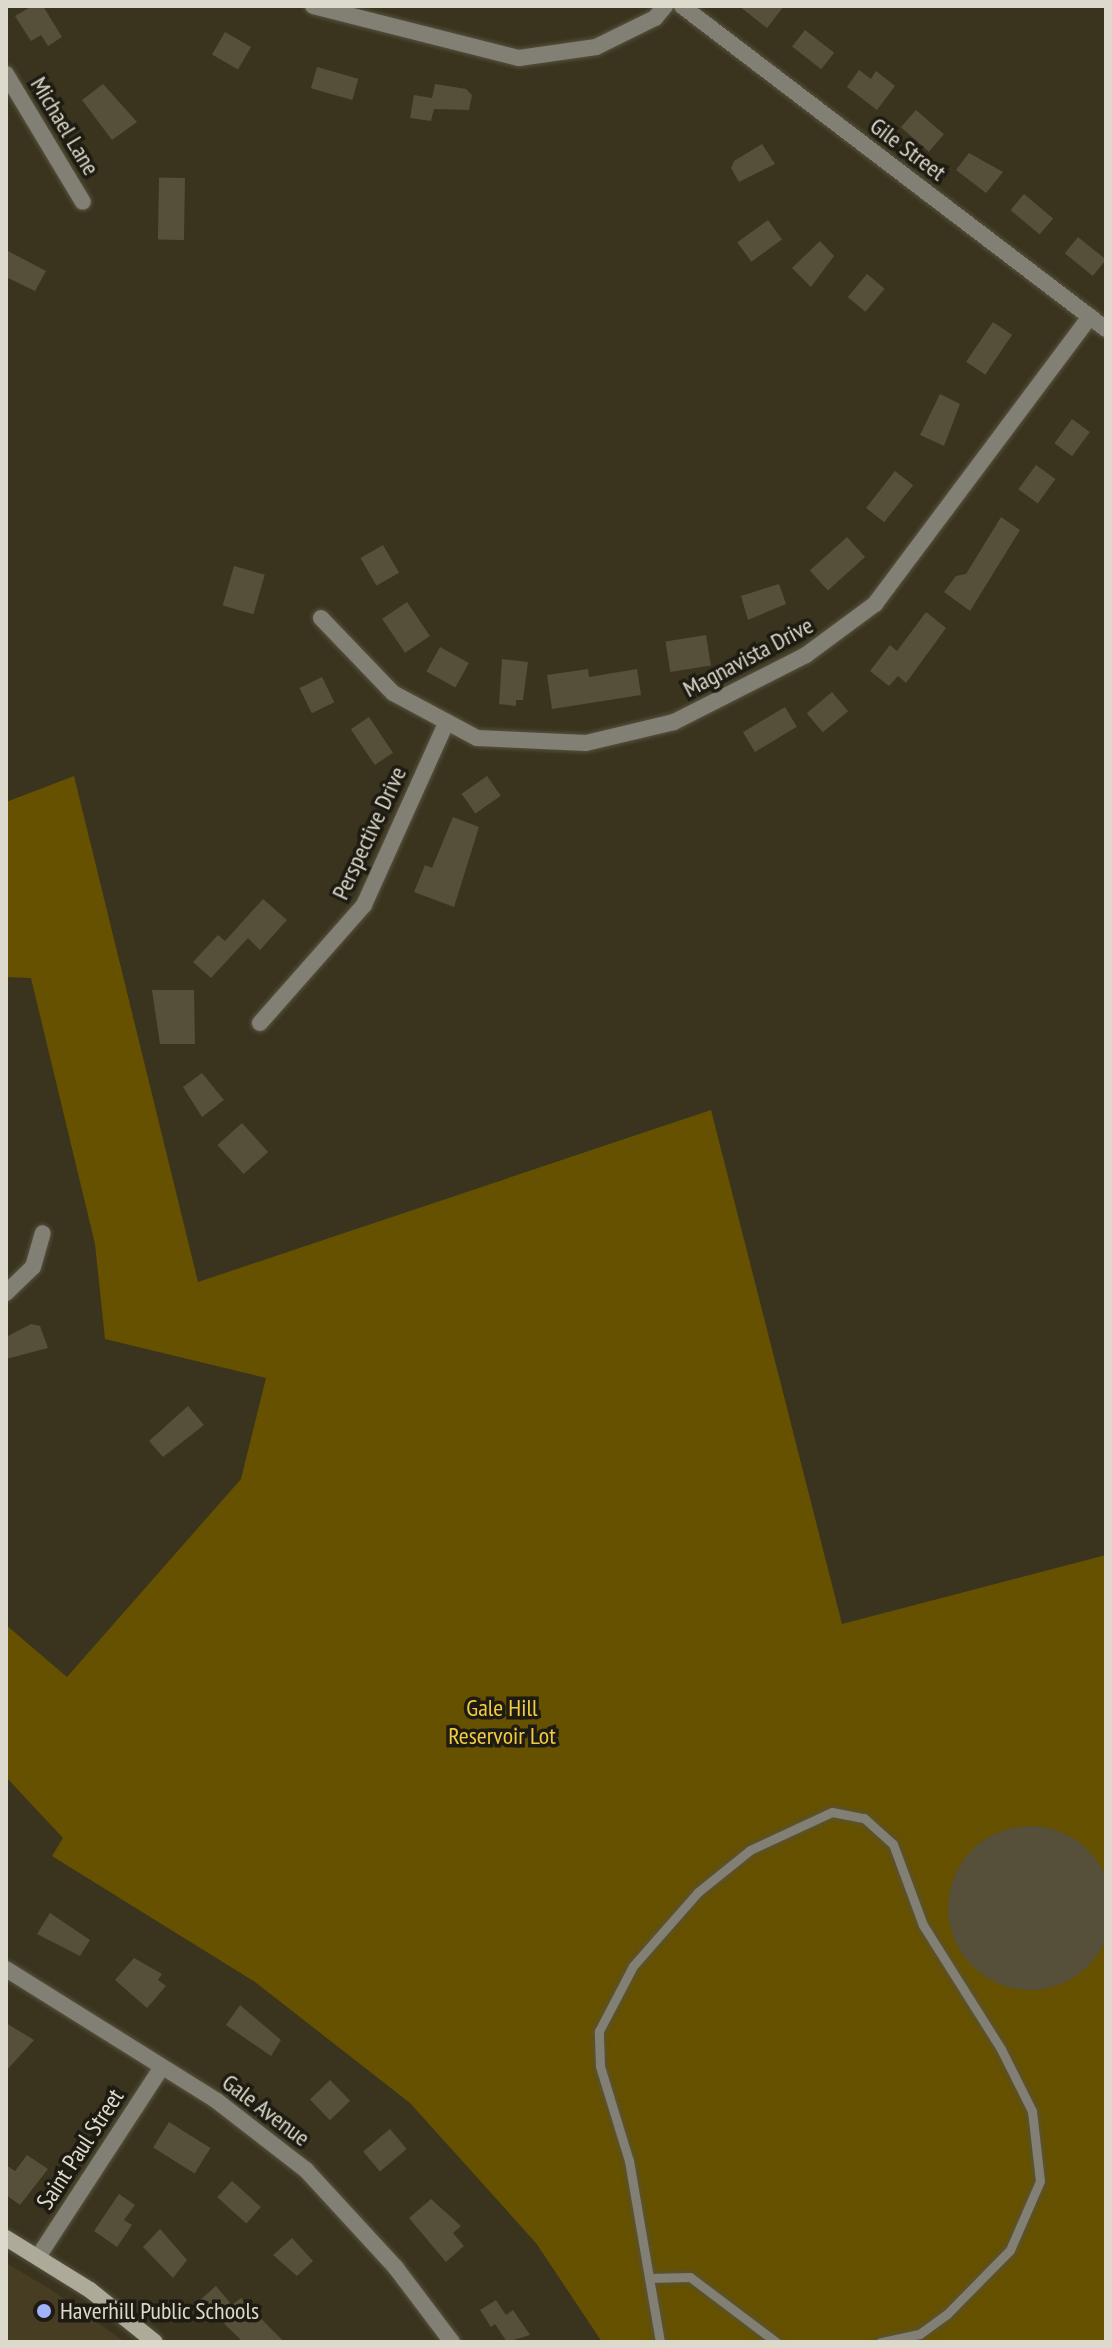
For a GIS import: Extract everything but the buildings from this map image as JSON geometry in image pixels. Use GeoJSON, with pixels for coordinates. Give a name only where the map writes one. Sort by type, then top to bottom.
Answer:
{"type":"FeatureCollection","features":[{"type":"Feature","properties":{"kind":"main road"},"geometry":{"type":"LineString","coordinates":[[6,2238],[38,2257],[155,2342]]}},
{"type":"Feature","properties":{"kind":"street"},"geometry":{"type":"LineString","coordinates":[[313,6],[519,58],[596,47],[647,23],[665,6]]}},
{"type":"Feature","properties":{"kind":"street","name":"Gile Street"},"geometry":{"type":"LineString","coordinates":[[682,6],[1106,329]]}},
{"type":"Feature","properties":{"kind":"street","name":"Michael Lane"},"geometry":{"type":"LineString","coordinates":[[6,74],[83,202]]}},
{"type":"Feature","properties":{"kind":"street","name":"Magnavista Drive"},"geometry":{"type":"LineString","coordinates":[[321,618],[382,684],[445,726],[510,744],[621,737],[700,711],[833,639],[894,584],[1090,317]]}},
{"type":"Feature","properties":{"kind":"street","name":"Perspective Drive"},"geometry":{"type":"LineString","coordinates":[[260,1023],[364,905],[445,726]]}},
{"type":"Feature","properties":{"kind":"street"},"geometry":{"type":"LineString","coordinates":[[6,1293],[33,1267],[43,1233]]}},
{"type":"Feature","properties":{"kind":"street","name":"Gale Avenue"},"geometry":{"type":"LineString","coordinates":[[6,1969],[162,2067],[306,2170],[396,2268],[452,2342]]}},
{"type":"Feature","properties":{"kind":"street","name":"Saint Paul Street"},"geometry":{"type":"LineString","coordinates":[[38,2257],[162,2067]]}},
{"type":"Feature","properties":{"kind":"lane"},"geometry":{"type":"LineString","coordinates":[[660,2342],[629,2161],[598,2055],[612,1997],[672,1918],[727,1867],[808,1819],[852,1814],[876,1824],[893,1844],[923,1925],[1001,2049],[1032,2111],[1040,2181],[1010,2250],[947,2314],[919,2334],[880,2342]]}},
{"type":"Feature","properties":{"kind":"lane"},"geometry":{"type":"LineString","coordinates":[[649,2278],[690,2277],[776,2342]]}},
{"type":"Feature","properties":{"kind":"shaded area","name":"Haverhill Public Schools"},"geometry":{"type":"Polygon","coordinates":[[[6,2263],[50,2289],[125,2342],[6,2342],[6,2263]]]}},
{"type":"Feature","properties":{"kind":"green space","name":"Gale Hill Reservoir Lot"},"geometry":{"type":"Polygon","coordinates":[[[74,776],[198,1282],[711,1110],[842,1624],[1106,1555],[1106,2342],[602,2342],[536,2243],[410,2103],[255,1982],[52,1856],[63,1838],[6,1777],[6,1625],[67,1677],[241,1479],[266,1378],[105,1339],[95,1244],[31,978],[6,977],[6,802],[74,776]]]}},
{"type":"Feature","properties":{"kind":"place","name":"Haverhill Public Schools"},"geometry":{"type":"Point","coordinates":[44,2311]}}]}
